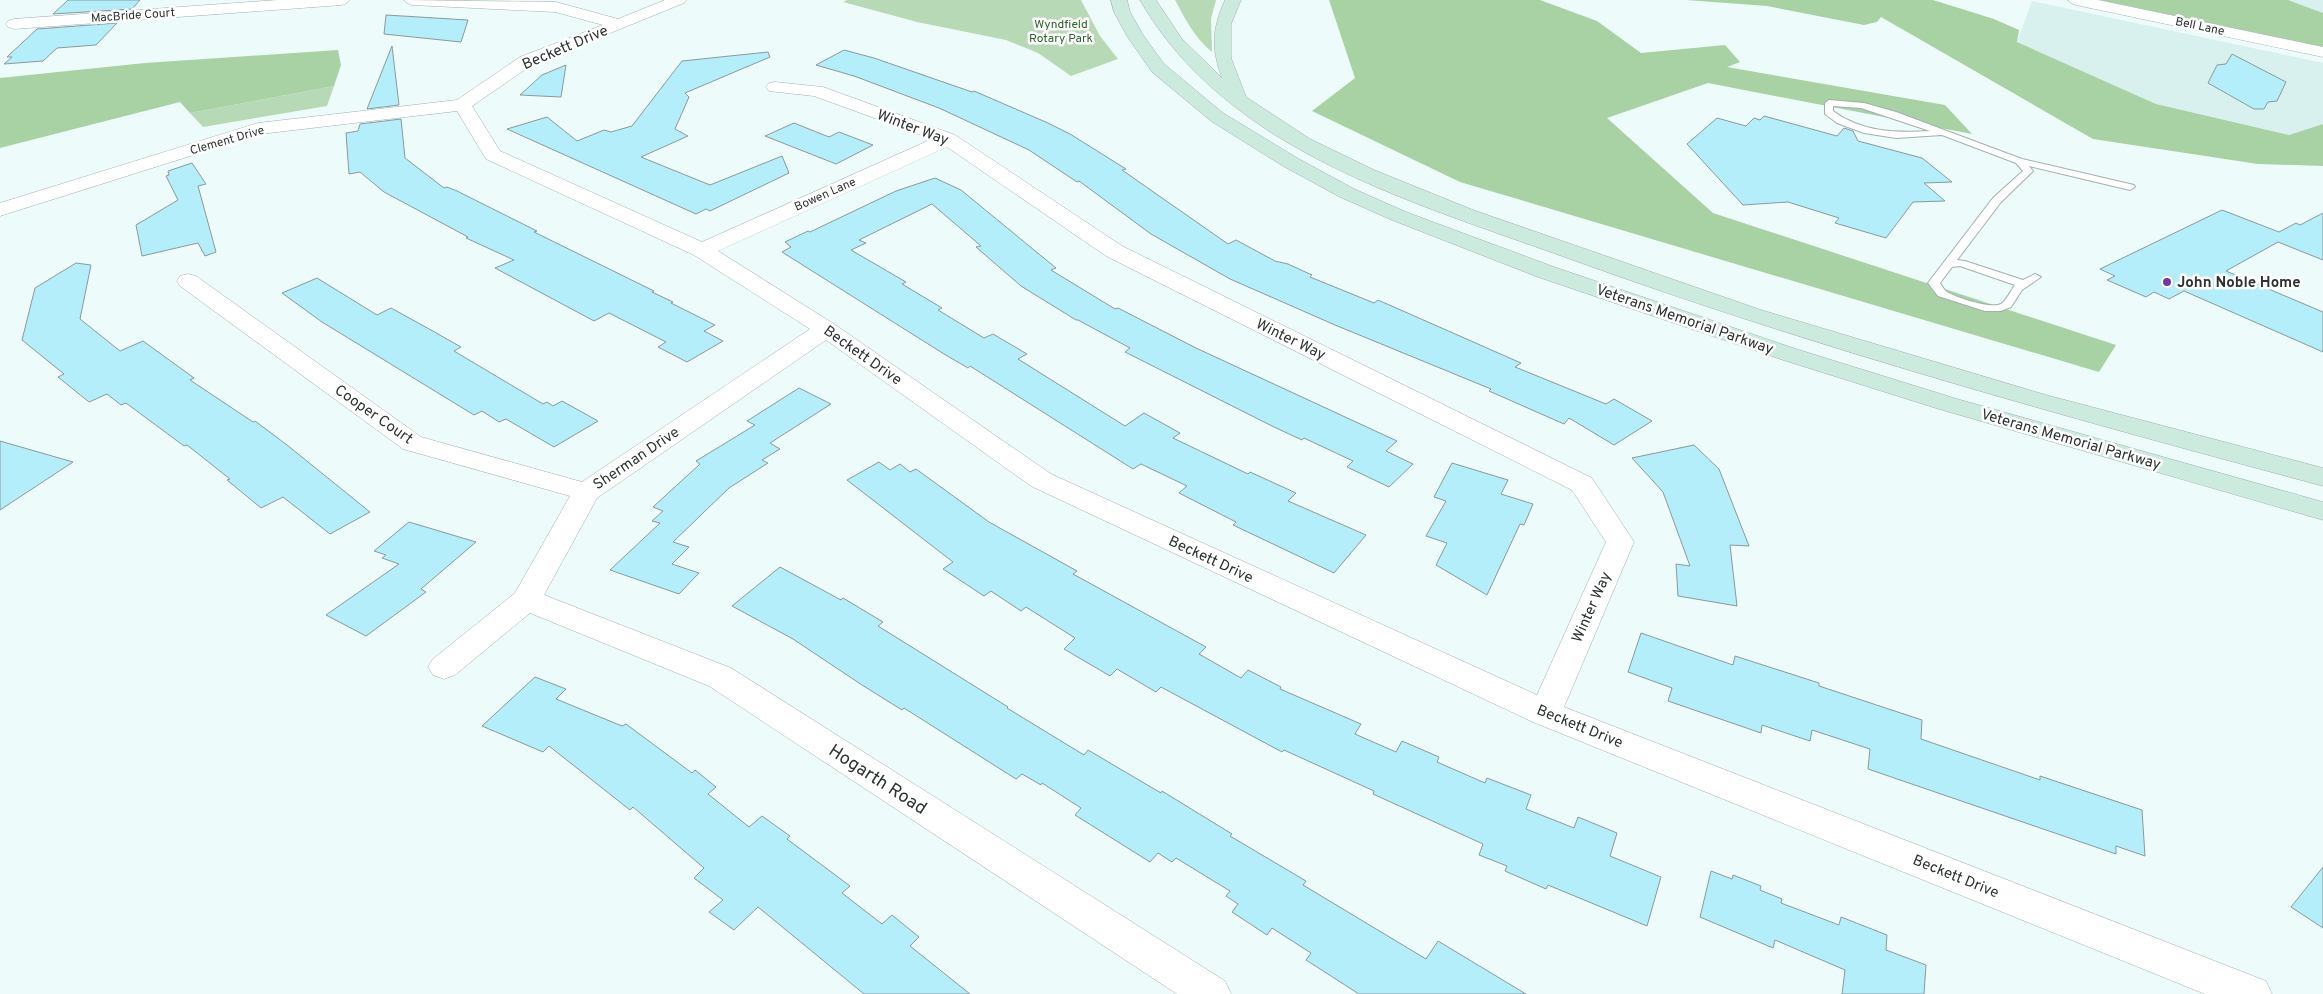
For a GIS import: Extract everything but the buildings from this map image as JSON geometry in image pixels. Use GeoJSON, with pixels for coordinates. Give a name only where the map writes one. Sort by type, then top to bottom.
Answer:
{"type":"FeatureCollection","features":[{"type":"Feature","properties":{"kind":"main road","name":"Veterans Memorial Parkway"},"geometry":{"type":"LineString","coordinates":[[1119,0],[1122,12],[1135,36],[1158,68],[1217,117],[1283,158],[1347,193],[1399,216],[1546,272],[1798,357],[1948,404],[2323,510]]}},
{"type":"Feature","properties":{"kind":"main road","name":"Veterans Memorial Parkway"},"geometry":{"type":"LineString","coordinates":[[1148,0],[1162,27],[1189,58],[1238,99],[1300,141],[1378,180],[1646,280],[1761,318],[1944,374],[2323,477]]}},
{"type":"Feature","properties":{"kind":"main road"},"geometry":{"type":"LineString","coordinates":[[1233,0],[1223,24],[1223,58],[1238,99]]}},
{"type":"Feature","properties":{"kind":"street","name":"MacBride Court"},"geometry":{"type":"LineString","coordinates":[[14,24],[342,0]]}},
{"type":"Feature","properties":{"kind":"street"},"geometry":{"type":"LineString","coordinates":[[412,0],[556,7],[619,24]]}},
{"type":"Feature","properties":{"kind":"street","name":"Beckett Drive"},"geometry":{"type":"LineString","coordinates":[[679,0],[526,62],[462,105],[493,156],[702,250],[826,329],[1041,480],[1545,713],[2252,994]]}},
{"type":"Feature","properties":{"kind":"street","name":"Bell Lane"},"geometry":{"type":"LineString","coordinates":[[2076,0],[2323,52]]}},
{"type":"Feature","properties":{"kind":"street","name":"Winter Way"},"geometry":{"type":"LineString","coordinates":[[775,87],[817,91],[948,139],[1114,251],[1582,484],[1620,542],[1545,713]]}},
{"type":"Feature","properties":{"kind":"street","name":"Clement Drive"},"geometry":{"type":"LineString","coordinates":[[0,210],[258,129],[462,105]]}},
{"type":"Feature","properties":{"kind":"street","name":"Bowen Lane"},"geometry":{"type":"LineString","coordinates":[[702,250],[948,139]]}},
{"type":"Feature","properties":{"kind":"street","name":"Cooper Court"},"geometry":{"type":"LineString","coordinates":[[188,281],[412,443],[586,492]]}},
{"type":"Feature","properties":{"kind":"street","name":"Sherman Drive"},"geometry":{"type":"LineString","coordinates":[[444,667],[526,600],[586,492],[826,329]]}},
{"type":"Feature","properties":{"kind":"street","name":"Hogarth Road"},"geometry":{"type":"LineString","coordinates":[[526,600],[720,677],[1211,994]]}},
{"type":"Feature","properties":{"kind":"lane"},"geometry":{"type":"LineString","coordinates":[[1940,133],[1902,136],[1872,134],[1839,121],[1828,112],[1829,103],[1860,105],[1893,114],[2019,161],[2130,187]]}},
{"type":"Feature","properties":{"kind":"lane"},"geometry":{"type":"LineString","coordinates":[[2019,161],[2028,171],[1998,200],[1934,283],[1942,294],[1960,301],[1985,308],[2001,308],[2007,305],[2018,288],[2035,277]]}},
{"type":"Feature","properties":{"kind":"lane"},"geometry":{"type":"LineString","coordinates":[[1949,264],[1961,263],[2024,284]]}},
{"type":"Feature","properties":{"kind":"shaded area"},"geometry":{"type":"Polygon","coordinates":[[[2288,0],[2323,0],[2323,13],[2288,0]]]}},
{"type":"Feature","properties":{"kind":"shaded area"},"geometry":{"type":"Polygon","coordinates":[[[2032,1],[2323,63],[2323,124],[2289,135],[2156,104],[2017,42],[2032,1]]]}},
{"type":"Feature","properties":{"kind":"green space","name":"Wyndfield Rotary Park"},"geometry":{"type":"Polygon","coordinates":[[[847,0],[1081,0],[1100,36],[1118,59],[1071,76],[1038,53],[1006,40],[917,22],[843,2],[847,0]]]}},
{"type":"Feature","properties":{"kind":"green space"},"geometry":{"type":"Polygon","coordinates":[[[1175,0],[1216,0],[1211,19],[1212,52],[1195,34],[1175,0]]]}},
{"type":"Feature","properties":{"kind":"green space"},"geometry":{"type":"Polygon","coordinates":[[[1329,0],[1540,0],[1597,21],[1641,53],[1725,45],[1740,62],[1727,67],[1945,105],[1972,134],[1708,83],[1607,118],[1713,213],[2116,345],[2099,372],[1460,182],[1312,111],[1355,78],[1329,0]]]}},
{"type":"Feature","properties":{"kind":"green space"},"geometry":{"type":"Polygon","coordinates":[[[1686,0],[1933,0],[1994,19],[2019,30],[2017,42],[2156,104],[2289,135],[2323,124],[2323,166],[2258,164],[2093,139],[1881,17],[1877,22],[1864,25],[1767,6],[1686,0]]]}},
{"type":"Feature","properties":{"kind":"green space"},"geometry":{"type":"Polygon","coordinates":[[[2100,0],[2288,0],[2323,13],[2323,47],[2100,0]]]}},
{"type":"Feature","properties":{"kind":"green space"},"geometry":{"type":"Polygon","coordinates":[[[338,50],[341,65],[334,86],[190,113],[180,102],[0,148],[0,78],[145,63],[338,50]]]}},
{"type":"Feature","properties":{"kind":"green space"},"geometry":{"type":"Polygon","coordinates":[[[334,86],[327,106],[203,127],[190,113],[334,86]]]}},
{"type":"Feature","properties":{"kind":"place","name":"John Noble Home"},"geometry":{"type":"Point","coordinates":[2167,282]}}]}
